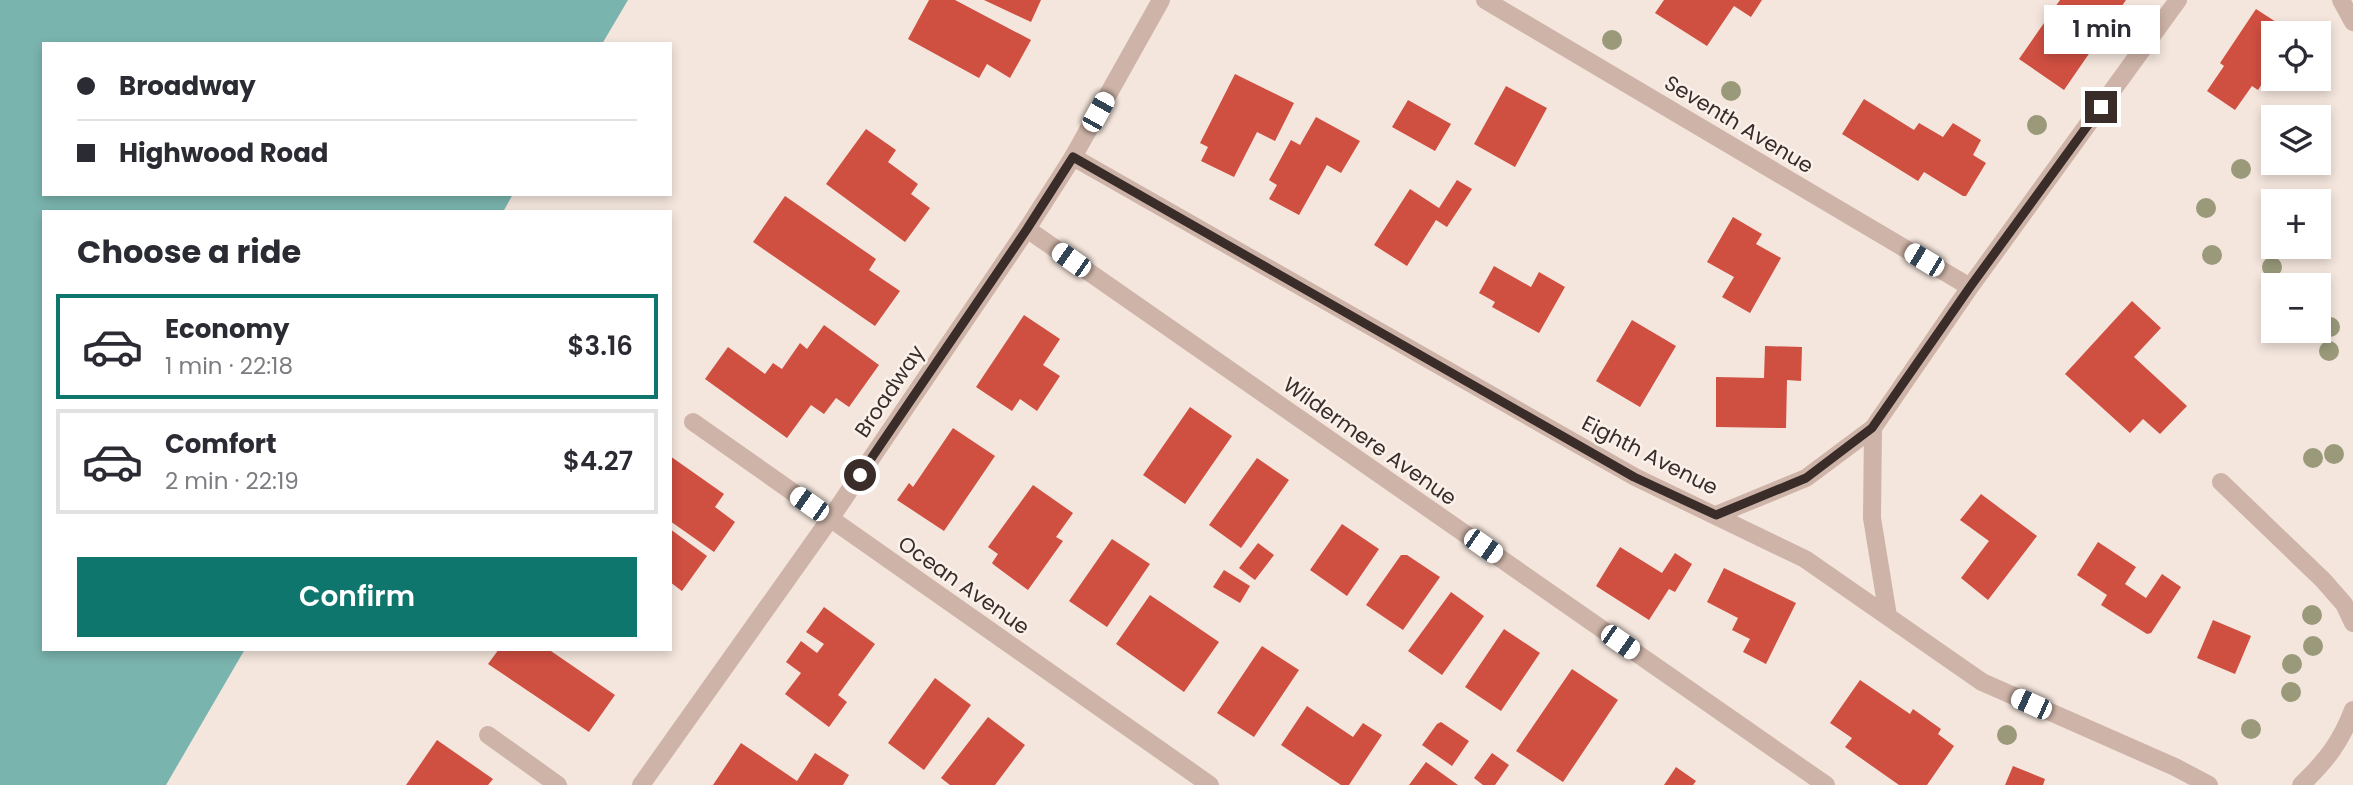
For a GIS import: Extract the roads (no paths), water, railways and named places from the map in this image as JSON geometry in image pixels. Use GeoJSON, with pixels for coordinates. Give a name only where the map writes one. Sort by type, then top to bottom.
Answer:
{"type":"FeatureCollection","features":[{"type":"Feature","properties":{"kind":"street","name":"Broadway"},"geometry":{"type":"LineString","coordinates":[[641,785],[830,519],[1027,229],[1073,157],[1161,0]]}},
{"type":"Feature","properties":{"kind":"street","name":"Seventh Avenue"},"geometry":{"type":"LineString","coordinates":[[1485,0],[1970,287]]}},
{"type":"Feature","properties":{"kind":"street"},"geometry":{"type":"LineString","coordinates":[[1716,515],[1806,478],[1872,428],[1970,287],[2178,0]]}},
{"type":"Feature","properties":{"kind":"street"},"geometry":{"type":"LineString","coordinates":[[2342,0],[2353,22]]}},
{"type":"Feature","properties":{"kind":"street","name":"Eighth Avenue"},"geometry":{"type":"LineString","coordinates":[[1073,157],[1634,477],[1805,559],[1982,682],[2175,767],[2209,785]]}},
{"type":"Feature","properties":{"kind":"street","name":"Wildermere Avenue"},"geometry":{"type":"LineString","coordinates":[[1027,229],[1826,785]]}},
{"type":"Feature","properties":{"kind":"street","name":"Ocean Avenue"},"geometry":{"type":"LineString","coordinates":[[693,422],[1210,785]]}},
{"type":"Feature","properties":{"kind":"street"},"geometry":{"type":"LineString","coordinates":[[1872,428],[1872,518],[1888,616]]}},
{"type":"Feature","properties":{"kind":"street"},"geometry":{"type":"LineString","coordinates":[[2221,482],[2323,580],[2344,604],[2353,623]]}},
{"type":"Feature","properties":{"kind":"street"},"geometry":{"type":"LineString","coordinates":[[2301,785],[2328,758],[2340,740],[2353,710]]}},
{"type":"Feature","properties":{"kind":"street"},"geometry":{"type":"LineString","coordinates":[[488,736],[558,785]]}},
{"type":"Feature","properties":{"kind":"water"},"geometry":{"type":"Polygon","coordinates":[[[0,0],[628,0],[603,42],[42,42],[42,196],[512,196],[504,210],[42,210],[42,651],[244,651],[166,785],[0,785],[0,0]]]}}]}
